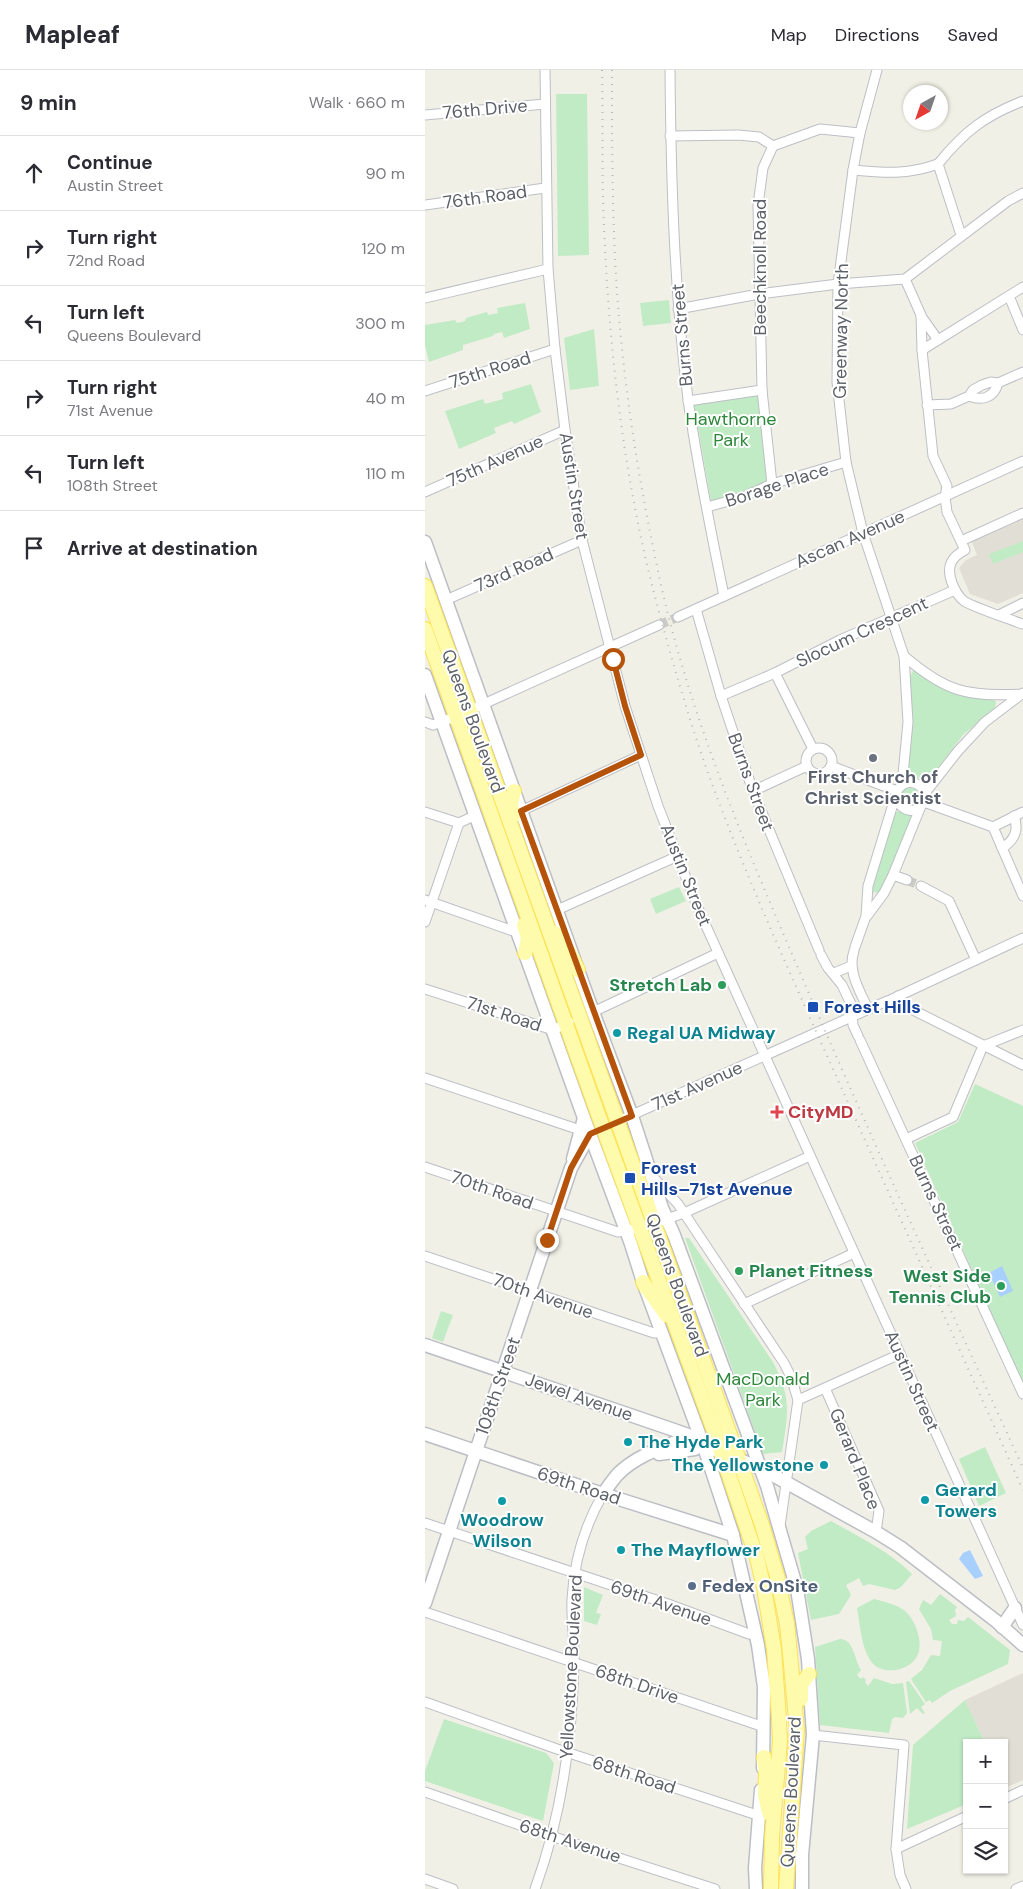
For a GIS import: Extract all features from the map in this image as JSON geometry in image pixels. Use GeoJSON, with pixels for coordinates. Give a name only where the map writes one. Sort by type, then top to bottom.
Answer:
{"type":"FeatureCollection","features":[{"type":"Feature","properties":{"kind":"main road","name":"Queens Boulevard"},"geometry":{"type":"LineString","coordinates":[[425,586],[559,1027],[603,1128],[641,1228],[713,1428],[757,1558],[764,1588],[773,1651],[780,1741],[772,1837],[771,1889]]}},
{"type":"Feature","properties":{"kind":"main road","name":"Queens Boulevard"},"geometry":{"type":"LineString","coordinates":[[425,629],[463,713],[521,851],[545,918],[587,1015],[617,1122],[661,1221],[738,1459],[762,1525],[777,1576],[787,1624],[797,1730],[786,1889]]}},
{"type":"Feature","properties":{"kind":"main road"},"geometry":{"type":"LineString","coordinates":[[514,791],[511,806],[521,851]]}},
{"type":"Feature","properties":{"kind":"main road"},"geometry":{"type":"LineString","coordinates":[[513,876],[518,906],[528,938],[525,953]]}},
{"type":"Feature","properties":{"kind":"main road"},"geometry":{"type":"LineString","coordinates":[[545,918],[568,950],[578,970]]}},
{"type":"Feature","properties":{"kind":"main road"},"geometry":{"type":"LineString","coordinates":[[643,1282],[678,1335]]}},
{"type":"Feature","properties":{"kind":"main road"},"geometry":{"type":"LineString","coordinates":[[765,1687],[771,1681],[770,1662],[773,1651]]}},
{"type":"Feature","properties":{"kind":"main road"},"geometry":{"type":"LineString","coordinates":[[796,1719],[801,1708],[801,1685],[809,1674]]}},
{"type":"Feature","properties":{"kind":"main road"},"geometry":{"type":"LineString","coordinates":[[764,1757],[766,1774],[765,1794],[772,1837]]}},
{"type":"Feature","properties":{"kind":"street","name":"Austin Street"},"geometry":{"type":"LineString","coordinates":[[545,70],[545,188],[548,269],[565,430],[583,540],[625,706],[677,856],[719,953],[1023,1625]]}},
{"type":"Feature","properties":{"kind":"street","name":"Burns Street"},"geometry":{"type":"LineString","coordinates":[[670,70],[670,136],[679,309],[689,400],[724,596]]}},
{"type":"Feature","properties":{"kind":"street","name":"Greenway North"},"geometry":{"type":"LineString","coordinates":[[866,916],[868,886],[899,791],[908,722],[903,656],[863,533],[846,462],[837,382],[839,284],[853,170],[860,133],[877,70]]}},
{"type":"Feature","properties":{"kind":"street"},"geometry":{"type":"LineString","coordinates":[[853,170],[892,174],[914,171],[938,164],[956,142],[974,126],[1006,108],[1023,102]]}},
{"type":"Feature","properties":{"kind":"street","name":"76th Drive"},"geometry":{"type":"LineString","coordinates":[[425,115],[545,104]]}},
{"type":"Feature","properties":{"kind":"street"},"geometry":{"type":"LineString","coordinates":[[670,136],[738,135],[759,137],[773,146],[820,129],[860,133]]}},
{"type":"Feature","properties":{"kind":"street","name":"Beechknoll Road"},"geometry":{"type":"LineString","coordinates":[[772,484],[762,390],[758,206],[763,168],[773,146]]}},
{"type":"Feature","properties":{"kind":"street"},"geometry":{"type":"LineString","coordinates":[[938,164],[961,235]]}},
{"type":"Feature","properties":{"kind":"street","name":"76th Road"},"geometry":{"type":"LineString","coordinates":[[425,205],[545,188]]}},
{"type":"Feature","properties":{"kind":"street"},"geometry":{"type":"LineString","coordinates":[[679,309],[759,294],[839,284],[905,279],[961,235],[1008,201],[1023,193]]}},
{"type":"Feature","properties":{"kind":"street"},"geometry":{"type":"LineString","coordinates":[[425,298],[548,269]]}},
{"type":"Feature","properties":{"kind":"street"},"geometry":{"type":"LineString","coordinates":[[905,279],[921,316],[939,340]]}},
{"type":"Feature","properties":{"kind":"street"},"geometry":{"type":"LineString","coordinates":[[922,350],[1023,287]]}},
{"type":"Feature","properties":{"kind":"street"},"geometry":{"type":"LineString","coordinates":[[1009,296],[1023,330]]}},
{"type":"Feature","properties":{"kind":"street"},"geometry":{"type":"LineString","coordinates":[[921,316],[922,350],[933,456],[947,486],[945,497],[947,512],[965,550],[957,554],[951,563],[950,572],[955,590],[965,602],[1023,623]]}},
{"type":"Feature","properties":{"kind":"street","name":"75th Road"},"geometry":{"type":"LineString","coordinates":[[425,390],[555,349]]}},
{"type":"Feature","properties":{"kind":"street"},"geometry":{"type":"LineString","coordinates":[[927,405],[951,404],[969,396],[979,399],[988,396],[996,390],[998,383],[1023,372]]}},
{"type":"Feature","properties":{"kind":"street"},"geometry":{"type":"LineString","coordinates":[[689,400],[762,390]]}},
{"type":"Feature","properties":{"kind":"street","name":"75th Avenue"},"geometry":{"type":"LineString","coordinates":[[425,492],[565,430]]}},
{"type":"Feature","properties":{"kind":"street","name":"Ascan Avenue"},"geometry":{"type":"LineString","coordinates":[[678,617],[1023,461]]}},
{"type":"Feature","properties":{"kind":"street","name":"Borage Place"},"geometry":{"type":"LineString","coordinates":[[707,507],[743,497],[772,484],[846,462]]}},
{"type":"Feature","properties":{"kind":"street"},"geometry":{"type":"LineString","coordinates":[[961,541],[1023,513]]}},
{"type":"Feature","properties":{"kind":"street","name":"73rd Road"},"geometry":{"type":"LineString","coordinates":[[446,600],[583,540]]}},
{"type":"Feature","properties":{"kind":"street","name":"Queens Boulevard"},"geometry":{"type":"LineString","coordinates":[[425,542],[578,970],[587,1015],[632,1116],[653,1177],[661,1221],[759,1468],[780,1528],[797,1589],[806,1642],[813,1735],[802,1855],[802,1889]]}},
{"type":"Feature","properties":{"kind":"street","name":"Slocum Crescent"},"geometry":{"type":"LineString","coordinates":[[721,696],[775,674],[840,640],[955,590]]}},
{"type":"Feature","properties":{"kind":"street"},"geometry":{"type":"LineString","coordinates":[[999,615],[1023,603]]}},
{"type":"Feature","properties":{"kind":"street","name":"Burns Street"},"geometry":{"type":"LineString","coordinates":[[696,609],[721,696],[753,790],[820,953],[842,985],[851,1004],[853,1025],[1023,1394]]}},
{"type":"Feature","properties":{"kind":"street"},"geometry":{"type":"LineString","coordinates":[[425,722],[433,725],[463,713],[659,626]]}},
{"type":"Feature","properties":{"kind":"street"},"geometry":{"type":"LineString","coordinates":[[903,656],[941,683],[957,690],[981,694],[1022,694]]}},
{"type":"Feature","properties":{"kind":"street"},"geometry":{"type":"LineString","coordinates":[[775,674],[813,749]]}},
{"type":"Feature","properties":{"kind":"street","name":"Queens Boulevard"},"geometry":{"type":"LineString","coordinates":[[425,675],[516,932],[559,1027],[585,1127],[627,1231],[643,1282],[703,1444],[733,1535],[765,1687],[764,1757],[755,1868],[756,1889]]}},
{"type":"Feature","properties":{"kind":"street"},"geometry":{"type":"LineString","coordinates":[[868,1009],[851,966],[854,949],[866,916],[883,893],[893,875],[923,800],[922,787],[916,783],[909,782],[899,791],[898,803],[909,811],[916,810],[923,800],[957,750],[985,722],[1022,694]]}},
{"type":"Feature","properties":{"kind":"street"},"geometry":{"type":"LineString","coordinates":[[813,749],[823,749],[831,756],[831,766],[822,774],[816,774],[807,766],[807,756],[813,749]]}},
{"type":"Feature","properties":{"kind":"street"},"geometry":{"type":"LineString","coordinates":[[521,811],[641,755]]}},
{"type":"Feature","properties":{"kind":"street"},"geometry":{"type":"LineString","coordinates":[[753,790],[807,766]]}},
{"type":"Feature","properties":{"kind":"street"},"geometry":{"type":"LineString","coordinates":[[831,766],[899,791]]}},
{"type":"Feature","properties":{"kind":"street"},"geometry":{"type":"LineString","coordinates":[[923,800],[993,827],[1023,896]]}},
{"type":"Feature","properties":{"kind":"street"},"geometry":{"type":"LineString","coordinates":[[425,812],[459,823]]}},
{"type":"Feature","properties":{"kind":"street"},"geometry":{"type":"LineString","coordinates":[[993,827],[1023,812]]}},
{"type":"Feature","properties":{"kind":"street"},"geometry":{"type":"LineString","coordinates":[[425,922],[428,901],[459,823],[476,815]]}},
{"type":"Feature","properties":{"kind":"street"},"geometry":{"type":"LineString","coordinates":[[1002,848],[1009,844],[1016,833],[1014,816]]}},
{"type":"Feature","properties":{"kind":"street"},"geometry":{"type":"LineString","coordinates":[[557,910],[677,856]]}},
{"type":"Feature","properties":{"kind":"street"},"geometry":{"type":"LineString","coordinates":[[893,875],[907,880]]}},
{"type":"Feature","properties":{"kind":"street"},"geometry":{"type":"LineString","coordinates":[[921,886],[949,900],[976,960]]}},
{"type":"Feature","properties":{"kind":"street"},"geometry":{"type":"LineString","coordinates":[[428,901],[516,932]]}},
{"type":"Feature","properties":{"kind":"street","name":"71st Avenue"},"geometry":{"type":"LineString","coordinates":[[585,1127],[603,1128],[632,1116],[1023,938]]}},
{"type":"Feature","properties":{"kind":"street","name":"71st Road"},"geometry":{"type":"LineString","coordinates":[[425,989],[559,1027],[719,953]]}},
{"type":"Feature","properties":{"kind":"street"},"geometry":{"type":"LineString","coordinates":[[833,973],[851,966]]}},
{"type":"Feature","properties":{"kind":"street"},"geometry":{"type":"LineString","coordinates":[[892,999],[1023,1065]]}},
{"type":"Feature","properties":{"kind":"street"},"geometry":{"type":"LineString","coordinates":[[907,1139],[953,1117],[983,1046],[1023,1030]]}},
{"type":"Feature","properties":{"kind":"street"},"geometry":{"type":"LineString","coordinates":[[425,1078],[585,1127]]}},
{"type":"Feature","properties":{"kind":"street","name":"108th Street"},"geometry":{"type":"LineString","coordinates":[[425,1603],[585,1127]]}},
{"type":"Feature","properties":{"kind":"street","name":"70th Road"},"geometry":{"type":"LineString","coordinates":[[425,1167],[614,1232],[641,1228],[684,1213],[810,1156]]}},
{"type":"Feature","properties":{"kind":"street","name":"Queens Boulevard"},"geometry":{"type":"LineString","coordinates":[[653,1177],[669,1193],[684,1213],[788,1370],[798,1400],[785,1481],[780,1528]]}},
{"type":"Feature","properties":{"kind":"street"},"geometry":{"type":"LineString","coordinates":[[744,1304],[854,1253]]}},
{"type":"Feature","properties":{"kind":"street","name":"70th Avenue"},"geometry":{"type":"LineString","coordinates":[[425,1256],[654,1333],[662,1333]]}},
{"type":"Feature","properties":{"kind":"street","name":"Jewel Avenue"},"geometry":{"type":"LineString","coordinates":[[425,1345],[691,1436],[720,1452]]}},
{"type":"Feature","properties":{"kind":"street"},"geometry":{"type":"LineString","coordinates":[[798,1400],[900,1354]]}},
{"type":"Feature","properties":{"kind":"street","name":"Gerard Place"},"geometry":{"type":"LineString","coordinates":[[825,1388],[879,1511],[876,1532]]}},
{"type":"Feature","properties":{"kind":"street","name":"69th Road"},"geometry":{"type":"LineString","coordinates":[[425,1434],[603,1494],[733,1535]]}},
{"type":"Feature","properties":{"kind":"street","name":"Yellowstone Boulevard"},"geometry":{"type":"LineString","coordinates":[[535,1889],[551,1836],[568,1753],[575,1663],[572,1601],[574,1574],[581,1541],[590,1517],[603,1494],[618,1474],[642,1457],[691,1436]]}},
{"type":"Feature","properties":{"kind":"street"},"geometry":{"type":"LineString","coordinates":[[642,1457],[695,1449],[703,1444]]}},
{"type":"Feature","properties":{"kind":"street"},"geometry":{"type":"LineString","coordinates":[[720,1452],[785,1481],[901,1547],[1023,1645]]}},
{"type":"Feature","properties":{"kind":"street","name":"69th Avenue"},"geometry":{"type":"LineString","coordinates":[[425,1524],[668,1604],[749,1634],[755,1634]]}},
{"type":"Feature","properties":{"kind":"street"},"geometry":{"type":"LineString","coordinates":[[1002,1627],[1015,1608]]}},
{"type":"Feature","properties":{"kind":"street","name":"68th Drive"},"geometry":{"type":"LineString","coordinates":[[425,1612],[764,1727]]}},
{"type":"Feature","properties":{"kind":"street","name":"68th Road"},"geometry":{"type":"LineString","coordinates":[[425,1702],[568,1753],[759,1816]]}},
{"type":"Feature","properties":{"kind":"street"},"geometry":{"type":"LineString","coordinates":[[813,1735],[904,1745],[896,1849],[900,1875],[906,1889]]}},
{"type":"Feature","properties":{"kind":"street"},"geometry":{"type":"LineString","coordinates":[[1008,1797],[1023,1790]]}},
{"type":"Feature","properties":{"kind":"street","name":"68th Avenue"},"geometry":{"type":"LineString","coordinates":[[425,1792],[551,1836],[715,1889]]}},
{"type":"Feature","properties":{"kind":"street"},"geometry":{"type":"LineString","coordinates":[[896,1849],[963,1818]]}},
{"type":"Feature","properties":{"kind":"street"},"geometry":{"type":"LineString","coordinates":[[425,1880],[453,1889]]}},
{"type":"Feature","properties":{"kind":"street"},"geometry":{"type":"LineString","coordinates":[[1017,1889],[1023,1886]]}},
{"type":"Feature","properties":{"kind":"shaded area"},"geometry":{"type":"Polygon","coordinates":[[[1023,517],[1023,593],[998,604],[970,594],[959,568],[966,560],[977,555],[971,540],[1023,517]]]}},
{"type":"Feature","properties":{"kind":"shaded area"},"geometry":{"type":"Polygon","coordinates":[[[1023,1673],[1023,1780],[1008,1787],[1008,1739],[983,1739],[965,1700],[1023,1673]]]}},
{"type":"Feature","properties":{"kind":"green space"},"geometry":{"type":"Polygon","coordinates":[[[556,94],[587,94],[589,255],[558,256],[556,94]]]}},
{"type":"Feature","properties":{"kind":"green space"},"geometry":{"type":"Polygon","coordinates":[[[669,300],[671,323],[643,326],[640,303],[669,300]]]}},
{"type":"Feature","properties":{"kind":"green space"},"geometry":{"type":"Polygon","coordinates":[[[525,303],[530,329],[504,338],[502,332],[494,334],[493,336],[463,345],[463,350],[429,362],[425,345],[425,325],[455,320],[457,323],[465,321],[466,318],[487,312],[488,315],[498,313],[497,308],[525,303]]]}},
{"type":"Feature","properties":{"kind":"green space"},"geometry":{"type":"Polygon","coordinates":[[[594,329],[599,386],[570,390],[564,338],[594,329]]]}},
{"type":"Feature","properties":{"kind":"green space"},"geometry":{"type":"Polygon","coordinates":[[[531,384],[541,412],[514,424],[512,421],[494,428],[496,433],[459,449],[445,411],[483,399],[485,404],[503,399],[502,393],[531,384]]]}},
{"type":"Feature","properties":{"kind":"green space","name":"Hawthorne Park"},"geometry":{"type":"Polygon","coordinates":[[[758,394],[769,482],[753,490],[711,501],[694,405],[758,394]]]}},
{"type":"Feature","properties":{"kind":"green space"},"geometry":{"type":"Polygon","coordinates":[[[1023,541],[1023,552],[993,564],[989,554],[1023,541]]]}},
{"type":"Feature","properties":{"kind":"green space"},"geometry":{"type":"Polygon","coordinates":[[[913,671],[918,671],[992,698],[996,702],[995,708],[963,735],[930,778],[924,781],[912,776],[908,762],[912,724],[910,680],[913,671]]]}},
{"type":"Feature","properties":{"kind":"green space"},"geometry":{"type":"Polygon","coordinates":[[[906,786],[917,787],[922,797],[917,806],[907,807],[900,799],[900,791],[906,786]]]}},
{"type":"Feature","properties":{"kind":"green space"},"geometry":{"type":"Polygon","coordinates":[[[899,811],[911,816],[912,821],[880,893],[872,892],[872,885],[895,813],[899,811]]]}},
{"type":"Feature","properties":{"kind":"green space"},"geometry":{"type":"Polygon","coordinates":[[[679,887],[686,901],[656,914],[650,899],[679,887]]]}},
{"type":"Feature","properties":{"kind":"green space","name":"West Side Tennis Club"},"geometry":{"type":"Polygon","coordinates":[[[975,1084],[1023,1106],[1023,1384],[915,1143],[958,1122],[975,1084]]]}},
{"type":"Feature","properties":{"kind":"green space","name":"MacDonald Park"},"geometry":{"type":"Polygon","coordinates":[[[685,1238],[689,1238],[773,1362],[779,1375],[786,1396],[787,1406],[782,1452],[763,1454],[685,1238]]]}},
{"type":"Feature","properties":{"kind":"green space"},"geometry":{"type":"Polygon","coordinates":[[[441,1311],[453,1315],[443,1342],[432,1338],[441,1311]]]}},
{"type":"Feature","properties":{"kind":"green space"},"geometry":{"type":"Polygon","coordinates":[[[985,1447],[1006,1493],[979,1506],[959,1459],[985,1447]]]}},
{"type":"Feature","properties":{"kind":"green space"},"geometry":{"type":"Polygon","coordinates":[[[831,1521],[884,1551],[912,1574],[901,1587],[895,1590],[869,1584],[863,1586],[859,1578],[846,1585],[851,1595],[839,1614],[811,1620],[798,1553],[808,1549],[805,1537],[811,1531],[831,1521]]]}},
{"type":"Feature","properties":{"kind":"green space"},"geometry":{"type":"Polygon","coordinates":[[[584,1587],[603,1595],[596,1613],[601,1614],[597,1625],[584,1621],[584,1587]]]}},
{"type":"Feature","properties":{"kind":"green space"},"geometry":{"type":"Polygon","coordinates":[[[940,1594],[957,1607],[955,1610],[956,1616],[949,1620],[952,1624],[957,1624],[958,1620],[964,1621],[968,1617],[1010,1650],[1008,1664],[950,1691],[932,1703],[930,1700],[926,1702],[911,1679],[922,1670],[931,1655],[940,1656],[942,1641],[933,1640],[931,1629],[919,1609],[923,1600],[931,1605],[940,1594]]]}},
{"type":"Feature","properties":{"kind":"green space"},"geometry":{"type":"Polygon","coordinates":[[[874,1599],[899,1607],[910,1616],[916,1627],[920,1647],[919,1653],[912,1663],[900,1669],[887,1670],[880,1668],[874,1665],[867,1654],[861,1635],[857,1608],[874,1599]]]}},
{"type":"Feature","properties":{"kind":"green space"},"geometry":{"type":"Polygon","coordinates":[[[840,1639],[845,1640],[851,1646],[861,1670],[857,1675],[861,1679],[863,1677],[866,1680],[865,1682],[868,1686],[874,1678],[892,1684],[903,1683],[907,1713],[903,1718],[895,1717],[892,1719],[889,1733],[820,1725],[815,1647],[840,1639]]]}},
{"type":"Feature","properties":{"kind":"green space"},"geometry":{"type":"Polygon","coordinates":[[[909,1681],[925,1704],[921,1707],[925,1713],[923,1714],[917,1708],[910,1714],[906,1682],[909,1681]]]}},
{"type":"Feature","properties":{"kind":"green space"},"geometry":{"type":"Polygon","coordinates":[[[965,1700],[983,1739],[963,1739],[963,1806],[907,1829],[913,1745],[965,1700]]]}},
{"type":"Feature","properties":{"kind":"green space"},"geometry":{"type":"Polygon","coordinates":[[[444,1719],[546,1753],[554,1763],[543,1821],[425,1781],[425,1771],[444,1719]]]}},
{"type":"Feature","properties":{"kind":"water"},"geometry":{"type":"Polygon","coordinates":[[[1002,1266],[1013,1291],[1000,1297],[989,1273],[1002,1266]]]}},
{"type":"Feature","properties":{"kind":"water"},"geometry":{"type":"Polygon","coordinates":[[[970,1550],[983,1576],[975,1579],[959,1559],[963,1553],[970,1550]]]}},
{"type":"Feature","properties":{"kind":"tunnel"},"geometry":{"type":"LineString","coordinates":[[659,625],[678,617]]}},
{"type":"Feature","properties":{"kind":"tunnel"},"geometry":{"type":"LineString","coordinates":[[907,880],[921,886]]}},
{"type":"Feature","properties":{"kind":"railway"},"geometry":{"type":"LineString","coordinates":[[602,70],[605,248],[612,347],[624,447],[642,545],[679,683],[708,773],[770,927],[1023,1490]]}},
{"type":"Feature","properties":{"kind":"railway"},"geometry":{"type":"LineString","coordinates":[[612,70],[614,236],[624,366],[634,440],[653,549],[688,686],[722,783],[780,927],[883,1161],[1023,1468]]}},
{"type":"Feature","properties":{"kind":"place","name":"First Church of Christ Scientist"},"geometry":{"type":"Point","coordinates":[873,758]}},
{"type":"Feature","properties":{"kind":"place","name":"Stretch Lab"},"geometry":{"type":"Point","coordinates":[722,985]}},
{"type":"Feature","properties":{"kind":"place","name":"Forest Hills"},"geometry":{"type":"Point","coordinates":[813,1007]}},
{"type":"Feature","properties":{"kind":"place","name":"Regal UA Midway"},"geometry":{"type":"Point","coordinates":[617,1033]}},
{"type":"Feature","properties":{"kind":"place","name":"CityMD"},"geometry":{"type":"Point","coordinates":[777,1112]}},
{"type":"Feature","properties":{"kind":"place","name":"Forest Hills–71st Avenue"},"geometry":{"type":"Point","coordinates":[630,1178]}},
{"type":"Feature","properties":{"kind":"place","name":"Planet Fitness"},"geometry":{"type":"Point","coordinates":[739,1271]}},
{"type":"Feature","properties":{"kind":"place","name":"West Side Tennis Club"},"geometry":{"type":"Point","coordinates":[1001,1286]}},
{"type":"Feature","properties":{"kind":"place","name":"The Hyde Park"},"geometry":{"type":"Point","coordinates":[628,1442]}},
{"type":"Feature","properties":{"kind":"place","name":"The Yellowstone"},"geometry":{"type":"Point","coordinates":[824,1465]}},
{"type":"Feature","properties":{"kind":"place","name":"Gerard Towers"},"geometry":{"type":"Point","coordinates":[925,1500]}},
{"type":"Feature","properties":{"kind":"place","name":"Woodrow Wilson"},"geometry":{"type":"Point","coordinates":[502,1501]}},
{"type":"Feature","properties":{"kind":"place","name":"The Mayflower"},"geometry":{"type":"Point","coordinates":[621,1550]}},
{"type":"Feature","properties":{"kind":"place","name":"Fedex OnSite"},"geometry":{"type":"Point","coordinates":[692,1586]}},
{"type":"Feature","properties":{"kind":"route"},"geometry":{"type":"LineString","coordinates":[[547,1240],[571,1168],[590,1134],[632,1116],[521,811],[641,755],[625,706],[613,659]]}}]}
